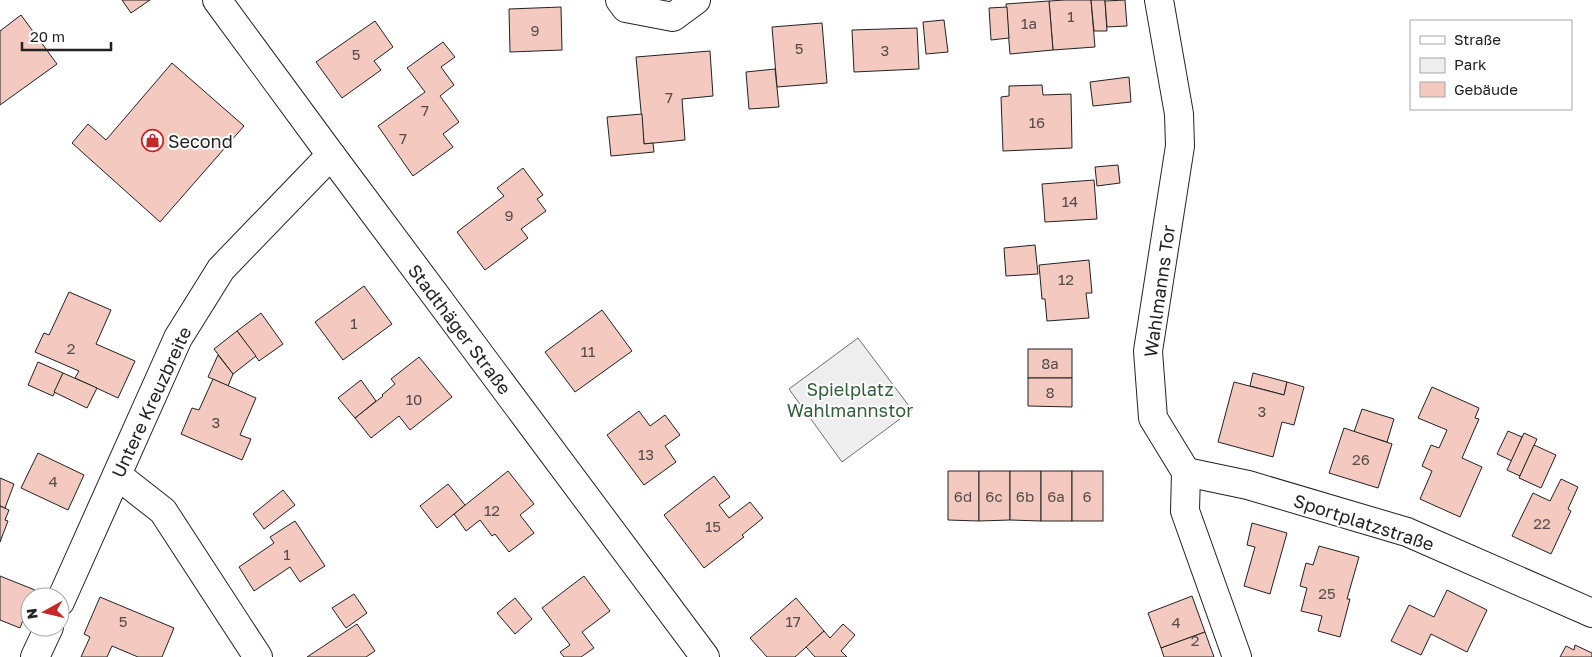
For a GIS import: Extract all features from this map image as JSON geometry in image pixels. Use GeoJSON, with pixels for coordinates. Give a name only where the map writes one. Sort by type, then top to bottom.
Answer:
{"type":"FeatureCollection","features":[{"type":"Feature","properties":{"kind":"street","name":"Stadthäger Straße"},"geometry":{"type":"LineString","coordinates":[[217,0],[331,156],[705,657]]}},
{"type":"Feature","properties":{"kind":"street"},"geometry":{"type":"LineString","coordinates":[[620,0],[626,8],[672,17],[696,0]]}},
{"type":"Feature","properties":{"kind":"street","name":"Wahlmanns Tor"},"geometry":{"type":"LineString","coordinates":[[1159,0],[1179,114],[1180,146],[1148,351],[1153,418],[1186,472]]}},
{"type":"Feature","properties":{"kind":"street","name":"Untere Kreuzbreite"},"geometry":{"type":"LineString","coordinates":[[67,587],[178,338],[221,269],[331,156]]}},
{"type":"Feature","properties":{"kind":"street"},"geometry":{"type":"LineString","coordinates":[[1186,472],[1185,511],[1237,657]]}},
{"type":"Feature","properties":{"kind":"street","name":"Sportplatzstraße"},"geometry":{"type":"LineString","coordinates":[[1186,472],[1248,485],[1407,532],[1592,613]]}},
{"type":"Feature","properties":{"kind":"street"},"geometry":{"type":"LineString","coordinates":[[117,475],[163,511],[258,657]]}},
{"type":"Feature","properties":{"kind":"street"},"geometry":{"type":"LineString","coordinates":[[36,657],[45,637]]}},
{"type":"Feature","properties":{"kind":"green space","name":"Spielplatz Wahlmannstor"},"geometry":{"type":"Polygon","coordinates":[[[858,338],[912,410],[842,462],[789,389],[858,338]]]}},
{"type":"Feature","properties":{"kind":"building"},"geometry":{"type":"Polygon","coordinates":[[[122,0],[150,0],[131,13],[122,0]]]}},
{"type":"Feature","properties":{"kind":"building"},"geometry":{"type":"Polygon","coordinates":[[[1091,0],[1095,47],[1053,50],[1049,1],[1091,0]]]}},
{"type":"Feature","properties":{"kind":"building"},"geometry":{"type":"Polygon","coordinates":[[[1091,0],[1105,0],[1107,31],[1094,31],[1091,0]]]}},
{"type":"Feature","properties":{"kind":"building"},"geometry":{"type":"Polygon","coordinates":[[[1125,0],[1127,26],[1107,27],[1105,1],[1125,0]]]}},
{"type":"Feature","properties":{"kind":"building"},"geometry":{"type":"Polygon","coordinates":[[[1049,1],[1053,50],[1010,54],[1006,4],[1049,1]]]}},
{"type":"Feature","properties":{"kind":"building"},"geometry":{"type":"Polygon","coordinates":[[[561,7],[562,50],[510,52],[509,9],[561,7]]]}},
{"type":"Feature","properties":{"kind":"building"},"geometry":{"type":"Polygon","coordinates":[[[1007,7],[1009,38],[991,40],[989,8],[1007,7]]]}},
{"type":"Feature","properties":{"kind":"building"},"geometry":{"type":"Polygon","coordinates":[[[21,15],[57,64],[0,105],[0,31],[21,15]]]}},
{"type":"Feature","properties":{"kind":"building"},"geometry":{"type":"Polygon","coordinates":[[[944,20],[948,52],[926,54],[923,22],[944,20]]]}},
{"type":"Feature","properties":{"kind":"building"},"geometry":{"type":"Polygon","coordinates":[[[375,21],[393,47],[374,61],[381,70],[342,98],[316,62],[375,21]]]}},
{"type":"Feature","properties":{"kind":"building"},"geometry":{"type":"Polygon","coordinates":[[[822,23],[827,83],[777,87],[772,27],[822,23]]]}},
{"type":"Feature","properties":{"kind":"building"},"geometry":{"type":"Polygon","coordinates":[[[917,28],[919,69],[854,72],[852,30],[917,28]]]}},
{"type":"Feature","properties":{"kind":"building"},"geometry":{"type":"Polygon","coordinates":[[[443,42],[455,57],[441,67],[454,85],[440,96],[459,122],[443,134],[453,147],[413,176],[378,126],[425,92],[407,68],[443,42]]]}},
{"type":"Feature","properties":{"kind":"building"},"geometry":{"type":"Polygon","coordinates":[[[710,51],[713,96],[682,99],[685,140],[644,144],[636,57],[710,51]]]}},
{"type":"Feature","properties":{"kind":"building","name":"Second"},"geometry":{"type":"Polygon","coordinates":[[[172,63],[244,126],[160,222],[72,143],[88,124],[106,140],[172,63]]]}},
{"type":"Feature","properties":{"kind":"building"},"geometry":{"type":"Polygon","coordinates":[[[775,69],[779,107],[749,109],[746,72],[775,69]]]}},
{"type":"Feature","properties":{"kind":"building"},"geometry":{"type":"Polygon","coordinates":[[[1129,77],[1131,102],[1093,106],[1090,82],[1129,77]]]}},
{"type":"Feature","properties":{"kind":"building"},"geometry":{"type":"Polygon","coordinates":[[[1042,85],[1043,95],[1071,94],[1072,148],[1003,151],[1001,97],[1009,96],[1009,86],[1042,85]]]}},
{"type":"Feature","properties":{"kind":"building"},"geometry":{"type":"Polygon","coordinates":[[[642,114],[644,144],[653,143],[654,152],[611,156],[607,117],[642,114]]]}},
{"type":"Feature","properties":{"kind":"building"},"geometry":{"type":"Polygon","coordinates":[[[1118,165],[1120,183],[1097,186],[1095,167],[1118,165]]]}},
{"type":"Feature","properties":{"kind":"building"},"geometry":{"type":"Polygon","coordinates":[[[523,168],[543,195],[537,199],[546,211],[521,229],[528,238],[485,270],[457,232],[504,196],[497,188],[523,168]]]}},
{"type":"Feature","properties":{"kind":"building"},"geometry":{"type":"Polygon","coordinates":[[[1094,180],[1097,219],[1045,222],[1042,184],[1094,180]]]}},
{"type":"Feature","properties":{"kind":"building"},"geometry":{"type":"Polygon","coordinates":[[[1035,245],[1038,274],[1006,276],[1004,248],[1035,245]]]}},
{"type":"Feature","properties":{"kind":"building"},"geometry":{"type":"Polygon","coordinates":[[[1089,260],[1092,293],[1086,293],[1089,318],[1047,321],[1045,299],[1042,299],[1039,265],[1089,260]]]}},
{"type":"Feature","properties":{"kind":"building"},"geometry":{"type":"Polygon","coordinates":[[[364,286],[392,324],[343,360],[315,322],[364,286]]]}},
{"type":"Feature","properties":{"kind":"building"},"geometry":{"type":"Polygon","coordinates":[[[69,292],[111,310],[96,344],[135,361],[118,398],[75,378],[79,371],[35,352],[44,333],[49,335],[69,292]]]}},
{"type":"Feature","properties":{"kind":"building"},"geometry":{"type":"Polygon","coordinates":[[[602,310],[632,351],[575,392],[545,352],[602,310]]]}},
{"type":"Feature","properties":{"kind":"building"},"geometry":{"type":"Polygon","coordinates":[[[261,313],[283,344],[259,361],[237,331],[261,313]]]}},
{"type":"Feature","properties":{"kind":"building"},"geometry":{"type":"Polygon","coordinates":[[[237,331],[256,356],[233,374],[214,349],[237,331]]]}},
{"type":"Feature","properties":{"kind":"building"},"geometry":{"type":"Polygon","coordinates":[[[1028,349],[1072,349],[1072,378],[1028,378],[1028,349]]]}},
{"type":"Feature","properties":{"kind":"building"},"geometry":{"type":"Polygon","coordinates":[[[218,355],[233,374],[228,386],[208,377],[218,355]]]}},
{"type":"Feature","properties":{"kind":"building"},"geometry":{"type":"Polygon","coordinates":[[[419,357],[452,397],[410,430],[399,416],[371,438],[355,418],[395,384],[391,379],[419,357]]]}},
{"type":"Feature","properties":{"kind":"building"},"geometry":{"type":"Polygon","coordinates":[[[38,362],[63,373],[53,396],[28,385],[38,362]]]}},
{"type":"Feature","properties":{"kind":"building"},"geometry":{"type":"Polygon","coordinates":[[[63,373],[97,388],[87,408],[54,392],[63,373]]]}},
{"type":"Feature","properties":{"kind":"building"},"geometry":{"type":"Polygon","coordinates":[[[1253,373],[1287,382],[1284,395],[1250,386],[1253,373]]]}},
{"type":"Feature","properties":{"kind":"building"},"geometry":{"type":"Polygon","coordinates":[[[1028,378],[1072,378],[1072,407],[1028,406],[1028,378]]]}},
{"type":"Feature","properties":{"kind":"building"},"geometry":{"type":"Polygon","coordinates":[[[213,379],[256,398],[240,435],[251,439],[242,460],[181,434],[192,408],[199,410],[213,379]]]}},
{"type":"Feature","properties":{"kind":"building"},"geometry":{"type":"Polygon","coordinates":[[[361,380],[376,401],[355,418],[338,398],[361,380]]]}},
{"type":"Feature","properties":{"kind":"building"},"geometry":{"type":"Polygon","coordinates":[[[1234,382],[1284,395],[1287,382],[1304,387],[1294,425],[1282,422],[1273,457],[1218,442],[1234,382]]]}},
{"type":"Feature","properties":{"kind":"building"},"geometry":{"type":"Polygon","coordinates":[[[1432,387],[1479,408],[1475,418],[1479,419],[1462,458],[1482,467],[1460,517],[1420,499],[1432,471],[1422,466],[1431,445],[1439,448],[1447,430],[1418,418],[1432,387]]]}},
{"type":"Feature","properties":{"kind":"building"},"geometry":{"type":"Polygon","coordinates":[[[1362,409],[1394,419],[1387,442],[1354,432],[1362,409]]]}},
{"type":"Feature","properties":{"kind":"building"},"geometry":{"type":"Polygon","coordinates":[[[639,411],[650,426],[665,415],[680,435],[665,446],[676,462],[644,485],[607,435],[639,411]]]}},
{"type":"Feature","properties":{"kind":"building"},"geometry":{"type":"Polygon","coordinates":[[[1344,428],[1392,444],[1378,488],[1329,473],[1344,428]]]}},
{"type":"Feature","properties":{"kind":"building"},"geometry":{"type":"Polygon","coordinates":[[[1508,431],[1522,437],[1512,461],[1497,454],[1508,431]]]}},
{"type":"Feature","properties":{"kind":"building"},"geometry":{"type":"Polygon","coordinates":[[[1524,433],[1537,439],[1520,476],[1507,470],[1524,433]]]}},
{"type":"Feature","properties":{"kind":"building"},"geometry":{"type":"Polygon","coordinates":[[[1534,445],[1556,455],[1541,488],[1519,478],[1534,445]]]}},
{"type":"Feature","properties":{"kind":"building"},"geometry":{"type":"Polygon","coordinates":[[[38,453],[84,475],[68,510],[21,488],[38,453]]]}},
{"type":"Feature","properties":{"kind":"building"},"geometry":{"type":"Polygon","coordinates":[[[508,471],[534,504],[520,515],[534,533],[509,552],[495,534],[492,536],[480,520],[466,531],[454,514],[508,471]]]}},
{"type":"Feature","properties":{"kind":"building"},"geometry":{"type":"Polygon","coordinates":[[[948,471],[979,471],[979,521],[948,520],[948,471]]]}},
{"type":"Feature","properties":{"kind":"building"},"geometry":{"type":"Polygon","coordinates":[[[979,471],[1010,471],[1010,520],[979,521],[979,471]]]}},
{"type":"Feature","properties":{"kind":"building"},"geometry":{"type":"Polygon","coordinates":[[[1010,471],[1041,471],[1041,521],[1010,520],[1010,471]]]}},
{"type":"Feature","properties":{"kind":"building"},"geometry":{"type":"Polygon","coordinates":[[[1041,471],[1072,471],[1072,521],[1041,521],[1041,471]]]}},
{"type":"Feature","properties":{"kind":"building"},"geometry":{"type":"Polygon","coordinates":[[[1072,471],[1103,471],[1103,521],[1072,521],[1072,471]]]}},
{"type":"Feature","properties":{"kind":"building"},"geometry":{"type":"Polygon","coordinates":[[[714,476],[730,497],[719,505],[729,518],[750,502],[763,518],[742,535],[744,537],[704,568],[664,515],[714,476]]]}},
{"type":"Feature","properties":{"kind":"building"},"geometry":{"type":"Polygon","coordinates":[[[0,478],[14,484],[5,508],[0,506],[0,478]]]}},
{"type":"Feature","properties":{"kind":"building"},"geometry":{"type":"Polygon","coordinates":[[[1561,479],[1578,487],[1568,509],[1571,511],[1551,554],[1512,536],[1533,493],[1550,501],[1561,479]]]}},
{"type":"Feature","properties":{"kind":"building"},"geometry":{"type":"Polygon","coordinates":[[[448,484],[465,505],[437,528],[420,506],[448,484]]]}},
{"type":"Feature","properties":{"kind":"building"},"geometry":{"type":"Polygon","coordinates":[[[283,490],[295,505],[264,529],[253,514],[283,490]]]}},
{"type":"Feature","properties":{"kind":"building"},"geometry":{"type":"Polygon","coordinates":[[[0,506],[9,510],[5,520],[8,521],[0,542],[0,506]]]}},
{"type":"Feature","properties":{"kind":"building"},"geometry":{"type":"Polygon","coordinates":[[[295,521],[325,566],[300,582],[290,567],[254,591],[239,567],[274,543],[270,537],[295,521]]]}},
{"type":"Feature","properties":{"kind":"building"},"geometry":{"type":"Polygon","coordinates":[[[1252,523],[1287,533],[1270,594],[1244,586],[1255,547],[1247,545],[1252,523]]]}},
{"type":"Feature","properties":{"kind":"building"},"geometry":{"type":"Polygon","coordinates":[[[1319,546],[1359,557],[1347,599],[1350,599],[1340,637],[1318,631],[1322,616],[1301,611],[1307,588],[1300,586],[1306,563],[1313,565],[1319,546]]]}},
{"type":"Feature","properties":{"kind":"building"},"geometry":{"type":"Polygon","coordinates":[[[0,576],[28,587],[20,587],[20,628],[0,620],[0,576]]]}},
{"type":"Feature","properties":{"kind":"building"},"geometry":{"type":"Polygon","coordinates":[[[584,576],[610,611],[582,632],[594,648],[581,657],[564,657],[560,652],[570,645],[542,608],[584,576]]]}},
{"type":"Feature","properties":{"kind":"building"},"geometry":{"type":"Polygon","coordinates":[[[1447,590],[1487,610],[1467,652],[1431,634],[1421,655],[1391,641],[1409,605],[1434,617],[1447,590]]]}},
{"type":"Feature","properties":{"kind":"building"},"geometry":{"type":"Polygon","coordinates":[[[354,594],[367,613],[346,628],[332,608],[354,594]]]}},
{"type":"Feature","properties":{"kind":"building"},"geometry":{"type":"Polygon","coordinates":[[[1192,596],[1205,632],[1161,648],[1148,613],[1192,596]]]}},
{"type":"Feature","properties":{"kind":"building"},"geometry":{"type":"Polygon","coordinates":[[[100,597],[174,628],[162,657],[138,657],[112,646],[107,657],[81,657],[90,637],[84,634],[100,597]]]}},
{"type":"Feature","properties":{"kind":"building"},"geometry":{"type":"Polygon","coordinates":[[[515,598],[532,619],[515,634],[497,613],[515,598]]]}},
{"type":"Feature","properties":{"kind":"building"},"geometry":{"type":"Polygon","coordinates":[[[796,598],[824,631],[795,657],[767,657],[750,638],[796,598]]]}},
{"type":"Feature","properties":{"kind":"building"},"geometry":{"type":"Polygon","coordinates":[[[357,624],[375,651],[366,657],[307,657],[357,624]]]}},
{"type":"Feature","properties":{"kind":"building"},"geometry":{"type":"Polygon","coordinates":[[[843,624],[855,635],[841,651],[847,657],[815,657],[806,647],[824,631],[830,638],[843,624]]]}},
{"type":"Feature","properties":{"kind":"building"},"geometry":{"type":"Polygon","coordinates":[[[1205,632],[1214,657],[1164,657],[1161,648],[1205,632]]]}},
{"type":"Feature","properties":{"kind":"building"},"geometry":{"type":"Polygon","coordinates":[[[1575,645],[1592,653],[1592,657],[1560,657],[1566,646],[1574,650],[1575,645]]]}},
{"type":"Feature","properties":{"kind":"place","name":"Second"},"geometry":{"type":"Point","coordinates":[152,141]}}]}
